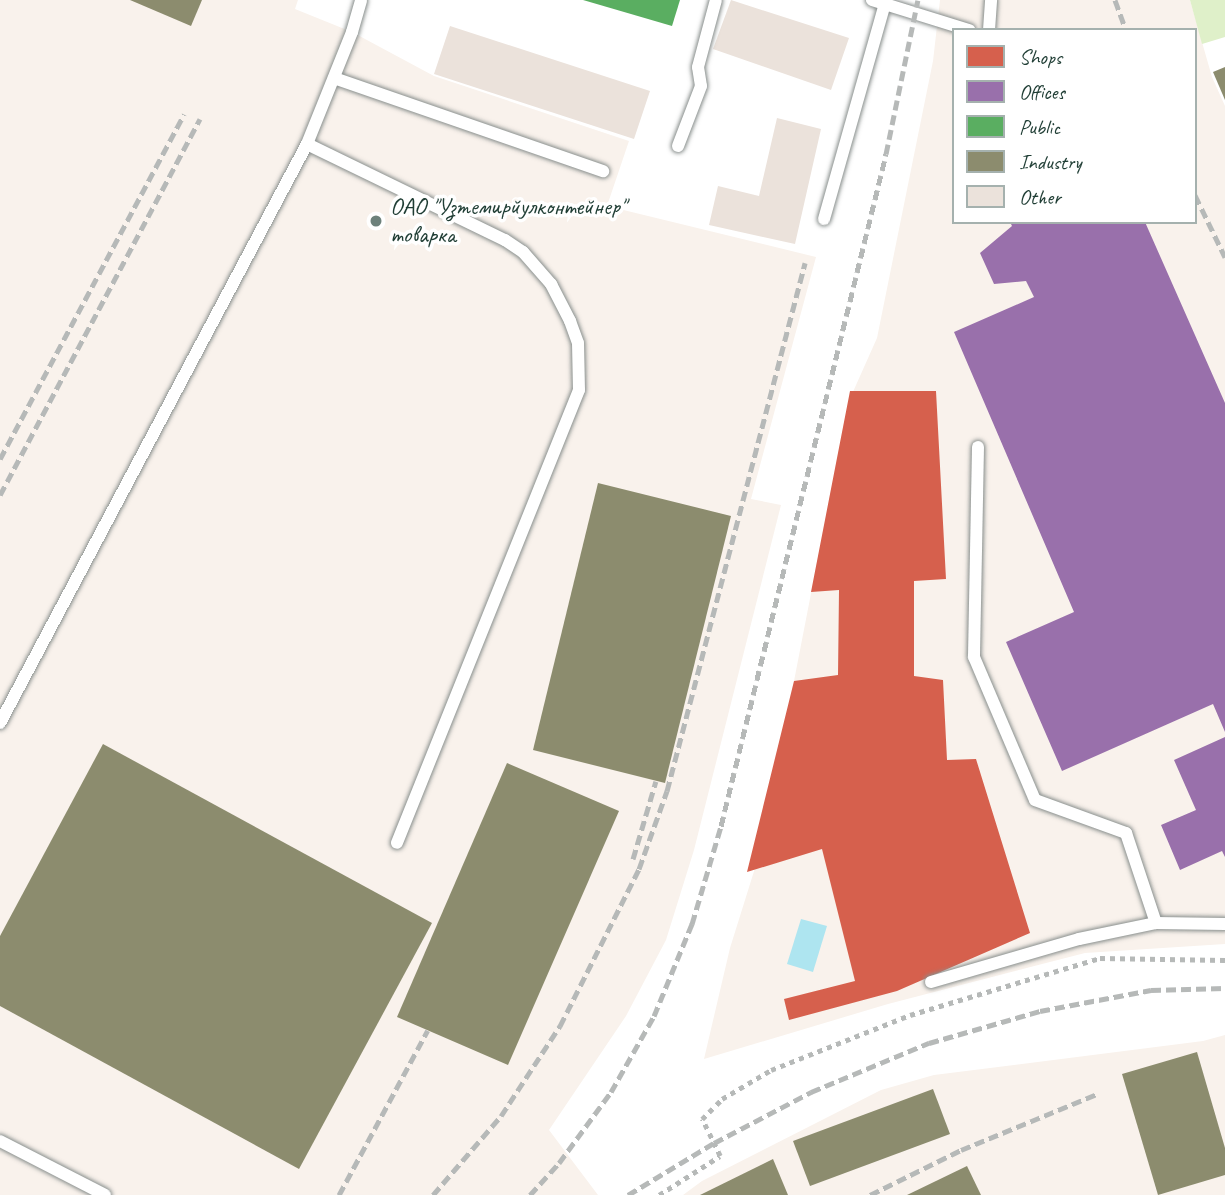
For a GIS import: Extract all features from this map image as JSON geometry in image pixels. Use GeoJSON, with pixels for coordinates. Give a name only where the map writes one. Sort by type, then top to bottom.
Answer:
{"type":"FeatureCollection","features":[{"type":"Feature","properties":{"kind":"lane"},"geometry":{"type":"LineString","coordinates":[[0,723],[307,144],[334,78],[360,0]]}},
{"type":"Feature","properties":{"kind":"lane"},"geometry":{"type":"LineString","coordinates":[[678,146],[701,86],[698,67],[716,0]]}},
{"type":"Feature","properties":{"kind":"lane"},"geometry":{"type":"LineString","coordinates":[[989,28],[991,0]]}},
{"type":"Feature","properties":{"kind":"lane"},"geometry":{"type":"LineString","coordinates":[[824,219],[879,2],[963,28]]}},
{"type":"Feature","properties":{"kind":"lane"},"geometry":{"type":"LineString","coordinates":[[334,78],[603,171]]}},
{"type":"Feature","properties":{"kind":"lane"},"geometry":{"type":"LineString","coordinates":[[307,144],[505,240],[523,252],[551,284],[578,343],[579,390],[397,843]]}},
{"type":"Feature","properties":{"kind":"lane"},"geometry":{"type":"LineString","coordinates":[[978,447],[975,657],[1035,800],[1126,833],[1156,923]]}},
{"type":"Feature","properties":{"kind":"lane"},"geometry":{"type":"LineString","coordinates":[[931,982],[1079,939],[1156,923],[1225,924]]}},
{"type":"Feature","properties":{"kind":"lane"},"geometry":{"type":"LineString","coordinates":[[0,1141],[106,1195]]}},
{"type":"Feature","properties":{"kind":"path"},"geometry":{"type":"LineString","coordinates":[[659,1195],[720,1156],[702,1119],[722,1099],[771,1070],[910,1015],[1100,958],[1225,960]]}},
{"type":"Feature","properties":{"kind":"shaded area"},"geometry":{"type":"Polygon","coordinates":[[[0,0],[298,0],[295,9],[352,32],[434,76],[629,141],[607,206],[816,257],[751,499],[781,505],[694,850],[666,940],[626,1016],[549,1130],[598,1195],[0,1195],[0,0]]]}},
{"type":"Feature","properties":{"kind":"shaded area"},"geometry":{"type":"Polygon","coordinates":[[[940,0],[1190,0],[1212,77],[1225,106],[1225,944],[1085,953],[888,1004],[704,1059],[730,948],[785,772],[794,681],[848,403],[877,338],[933,61],[940,0]]]}},
{"type":"Feature","properties":{"kind":"shaded area"},"geometry":{"type":"Polygon","coordinates":[[[1225,1035],[1225,1195],[683,1195],[702,1181],[881,1090],[934,1075],[1203,1041],[1225,1035]]]}},
{"type":"Feature","properties":{"kind":"green space"},"geometry":{"type":"Polygon","coordinates":[[[1190,0],[1225,0],[1225,37],[1202,44],[1190,0]]]}},
{"type":"Feature","properties":{"kind":"water"},"geometry":{"type":"Polygon","coordinates":[[[801,919],[827,926],[813,972],[787,964],[801,919]]]}},
{"type":"Feature","properties":{"kind":"building: Shops"},"geometry":{"type":"Polygon","coordinates":[[[850,391],[936,391],[946,579],[914,581],[914,676],[943,680],[947,760],[976,759],[1030,933],[897,991],[789,1020],[784,999],[855,981],[822,849],[747,872],[794,681],[838,675],[839,590],[811,592],[850,391]]]}},
{"type":"Feature","properties":{"kind":"building: Offices"},"geometry":{"type":"Polygon","coordinates":[[[1011,224],[1146,224],[1225,403],[1225,732],[1213,704],[1062,771],[1006,642],[1074,612],[954,332],[1034,297],[1026,281],[994,284],[980,253],[1012,226],[1011,224]]]}},
{"type":"Feature","properties":{"kind":"building: Offices"},"geometry":{"type":"Polygon","coordinates":[[[1225,737],[1225,857],[1222,851],[1180,870],[1161,825],[1196,810],[1174,760],[1225,737]]]}},
{"type":"Feature","properties":{"kind":"building: Public"},"geometry":{"type":"Polygon","coordinates":[[[583,0],[680,0],[672,26],[583,0]]]}},
{"type":"Feature","properties":{"kind":"building: Industry"},"geometry":{"type":"Polygon","coordinates":[[[130,0],[202,0],[191,26],[130,0]]]}},
{"type":"Feature","properties":{"kind":"building: Industry"},"geometry":{"type":"Polygon","coordinates":[[[1225,67],[1225,100],[1213,72],[1225,67]]]}},
{"type":"Feature","properties":{"kind":"building: Industry"},"geometry":{"type":"Polygon","coordinates":[[[598,483],[731,516],[665,783],[533,750],[598,483]]]}},
{"type":"Feature","properties":{"kind":"building: Industry"},"geometry":{"type":"Polygon","coordinates":[[[103,744],[432,923],[299,1169],[0,1006],[0,936],[103,744]]]}},
{"type":"Feature","properties":{"kind":"building: Industry"},"geometry":{"type":"Polygon","coordinates":[[[507,763],[619,811],[508,1065],[397,1017],[507,763]]]}},
{"type":"Feature","properties":{"kind":"building: Industry"},"geometry":{"type":"Polygon","coordinates":[[[1197,1052],[1225,1148],[1225,1175],[1158,1195],[1122,1074],[1197,1052]]]}},
{"type":"Feature","properties":{"kind":"building: Industry"},"geometry":{"type":"Polygon","coordinates":[[[933,1089],[950,1134],[810,1186],[793,1141],[933,1089]]]}},
{"type":"Feature","properties":{"kind":"building: Industry"},"geometry":{"type":"Polygon","coordinates":[[[773,1159],[788,1195],[700,1195],[773,1159]]]}},
{"type":"Feature","properties":{"kind":"building: Industry"},"geometry":{"type":"Polygon","coordinates":[[[967,1166],[981,1195],[907,1195],[967,1166]]]}},
{"type":"Feature","properties":{"kind":"building: Other"},"geometry":{"type":"Polygon","coordinates":[[[731,0],[849,38],[831,90],[713,49],[731,0]]]}},
{"type":"Feature","properties":{"kind":"building: Other"},"geometry":{"type":"Polygon","coordinates":[[[450,26],[650,91],[634,139],[434,74],[450,26]]]}},
{"type":"Feature","properties":{"kind":"building: Other"},"geometry":{"type":"Polygon","coordinates":[[[777,118],[821,129],[795,244],[709,225],[718,186],[759,196],[777,118]]]}},
{"type":"Feature","properties":{"kind":"railway"},"geometry":{"type":"LineString","coordinates":[[530,1195],[559,1163],[611,1092],[654,1016],[692,924],[721,826],[886,154],[918,0]]}},
{"type":"Feature","properties":{"kind":"railway"},"geometry":{"type":"LineString","coordinates":[[1115,0],[1125,28]]}},
{"type":"Feature","properties":{"kind":"railway"},"geometry":{"type":"LineString","coordinates":[[0,459],[184,114]]}},
{"type":"Feature","properties":{"kind":"railway"},"geometry":{"type":"LineString","coordinates":[[0,495],[200,119]]}},
{"type":"Feature","properties":{"kind":"railway"},"geometry":{"type":"LineString","coordinates":[[1197,199],[1225,257]]}},
{"type":"Feature","properties":{"kind":"railway"},"geometry":{"type":"LineString","coordinates":[[433,1195],[501,1116],[560,1026],[639,869],[667,791],[805,263]]}},
{"type":"Feature","properties":{"kind":"railway"},"geometry":{"type":"LineString","coordinates":[[633,859],[656,781]]}},
{"type":"Feature","properties":{"kind":"railway"},"geometry":{"type":"LineString","coordinates":[[628,1195],[714,1143],[811,1092],[929,1043],[1040,1011],[1151,990],[1225,988]]}},
{"type":"Feature","properties":{"kind":"railway"},"geometry":{"type":"LineString","coordinates":[[339,1195],[428,1030]]}},
{"type":"Feature","properties":{"kind":"railway"},"geometry":{"type":"LineString","coordinates":[[870,1195],[961,1150],[1099,1093]]}},
{"type":"Feature","properties":{"kind":"place","name":"ОАО \"Узтемирйулконтейнер\" товарка"},"geometry":{"type":"Point","coordinates":[376,221]}}]}
